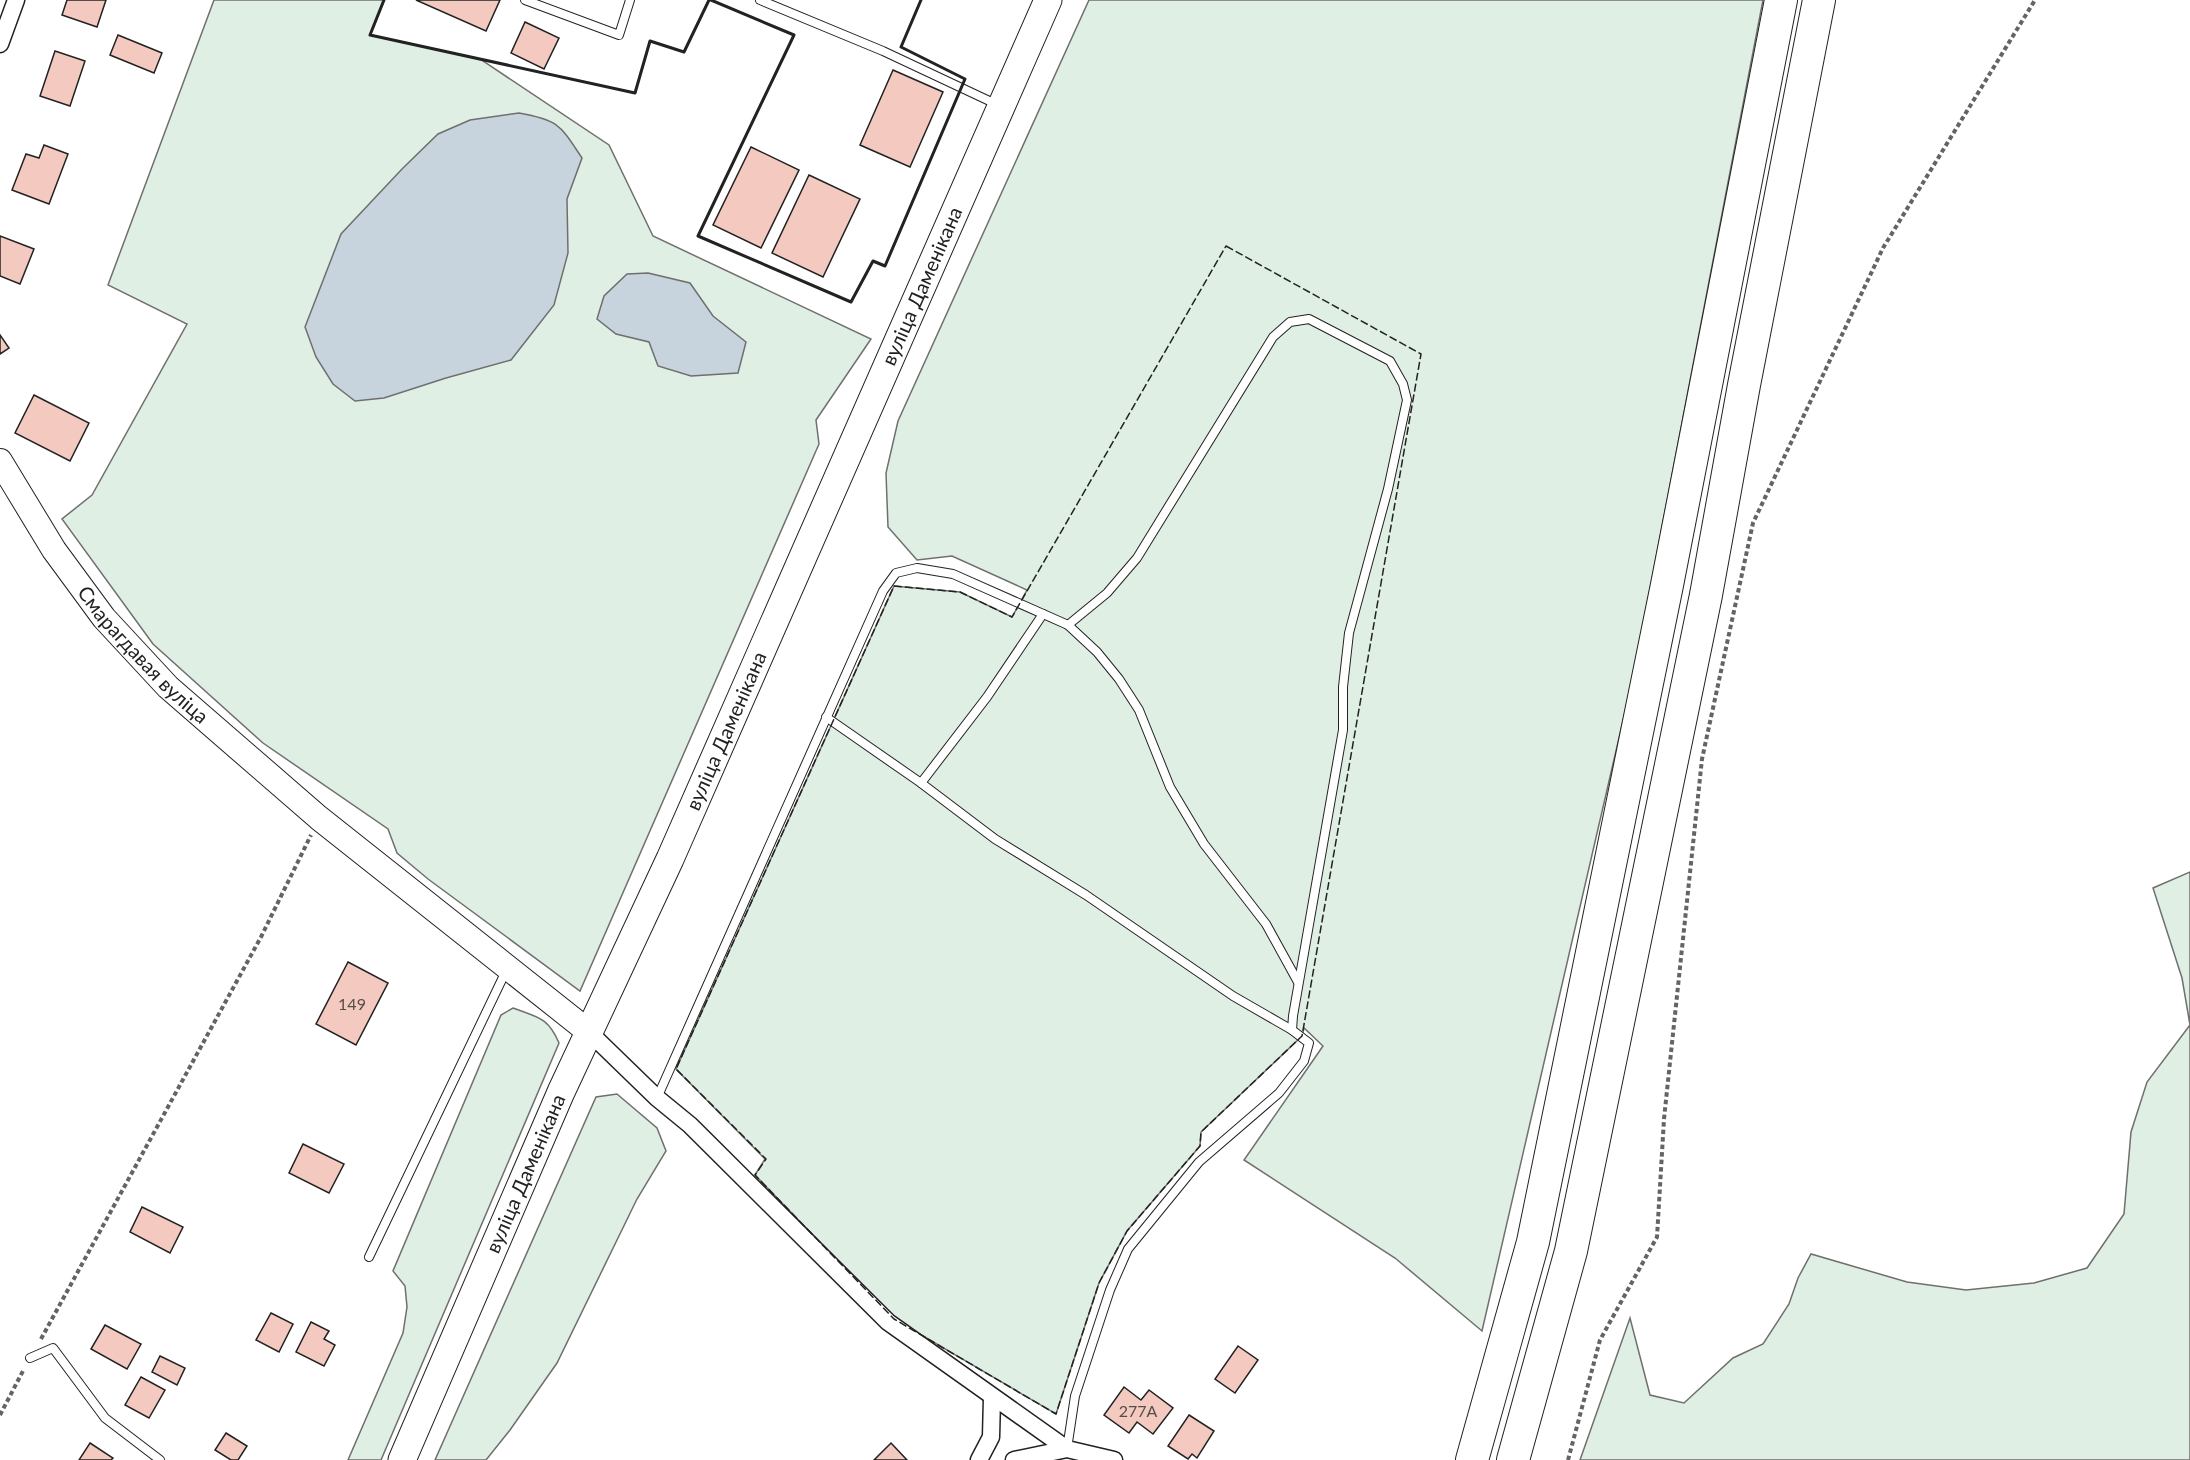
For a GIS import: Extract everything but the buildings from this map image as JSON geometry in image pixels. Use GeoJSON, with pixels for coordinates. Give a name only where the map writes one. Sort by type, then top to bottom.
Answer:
{"type":"FeatureCollection","features":[{"type":"Feature","properties":{"kind":"highway"},"geometry":{"type":"LineString","coordinates":[[1472,1460],[1533,1242],[1667,585],[1781,0]]}},
{"type":"Feature","properties":{"kind":"highway"},"geometry":{"type":"LineString","coordinates":[[1513,1460],[1571,1251],[1706,594],[1819,0]]}},
{"type":"Feature","properties":{"kind":"main road","name":"вуліца Даменікана"},"geometry":{"type":"LineString","coordinates":[[402,1460],[556,1102],[670,859],[1048,0]]}},
{"type":"Feature","properties":{"kind":"street"},"geometry":{"type":"LineString","coordinates":[[0,44],[16,0]]}},
{"type":"Feature","properties":{"kind":"street","name":"Смарагдавая вуліца"},"geometry":{"type":"LineString","coordinates":[[0,461],[54,550],[104,618],[168,687],[319,818],[589,1032]]}},
{"type":"Feature","properties":{"kind":"street"},"geometry":{"type":"LineString","coordinates":[[589,1032],[657,1098],[690,1125],[888,1322],[992,1398],[1067,1449],[1114,1460]]}},
{"type":"Feature","properties":{"kind":"street"},"geometry":{"type":"LineString","coordinates":[[979,1460],[991,1437],[992,1398]]}},
{"type":"Feature","properties":{"kind":"street"},"geometry":{"type":"LineString","coordinates":[[1014,1460],[1067,1449]]}},
{"type":"Feature","properties":{"kind":"lane"},"geometry":{"type":"LineString","coordinates":[[525,0],[619,35],[630,0]]}},
{"type":"Feature","properties":{"kind":"lane"},"geometry":{"type":"LineString","coordinates":[[760,0],[912,64],[1001,106]]}},
{"type":"Feature","properties":{"kind":"lane"},"geometry":{"type":"LineString","coordinates":[[1068,625],[1107,593],[1137,558],[1273,337],[1290,322],[1310,320],[1390,362],[1403,384],[1407,400],[1388,489],[1349,633],[1343,730],[1292,1030]]}},
{"type":"Feature","properties":{"kind":"lane"},"geometry":{"type":"LineString","coordinates":[[657,1098],[883,591],[896,573],[917,568],[953,574],[1068,625],[1096,651],[1119,679],[1139,710],[1170,787],[1204,844],[1266,924],[1299,982]]}},
{"type":"Feature","properties":{"kind":"lane"},"geometry":{"type":"LineString","coordinates":[[921,783],[987,697],[1043,614]]}},
{"type":"Feature","properties":{"kind":"lane"},"geometry":{"type":"LineString","coordinates":[[826,717],[921,783],[995,839],[1086,895],[1233,996],[1310,1043],[1304,1061],[1279,1093],[1198,1162],[1128,1249],[1110,1290],[1075,1396],[1067,1449]]}},
{"type":"Feature","properties":{"kind":"lane"},"geometry":{"type":"LineString","coordinates":[[369,1257],[508,968]]}},
{"type":"Feature","properties":{"kind":"lane"},"geometry":{"type":"LineString","coordinates":[[30,1358],[53,1348],[105,1418],[159,1460]]}},
{"type":"Feature","properties":{"kind":"path"},"geometry":{"type":"LineString","coordinates":[[1568,1460],[1600,1340],[1657,1237],[1664,1119],[1702,759],[1753,523],[1883,248],[2035,0]]}},
{"type":"Feature","properties":{"kind":"path"},"geometry":{"type":"LineString","coordinates":[[0,1415],[261,937],[319,818]]}},
{"type":"Feature","properties":{"kind":"green space"},"geometry":{"type":"Polygon","coordinates":[[[214,0],[384,0],[370,35],[480,59],[609,145],[653,236],[871,339],[816,420],[819,444],[580,991],[428,879],[397,853],[388,829],[263,743],[153,644],[62,519],[92,495],[187,324],[108,285],[214,0]]]}},
{"type":"Feature","properties":{"kind":"green space"},"geometry":{"type":"Polygon","coordinates":[[[1089,0],[1763,0],[1634,673],[1482,1331],[1395,1258],[1244,1160],[1323,1046],[1304,1028],[1302,1036],[1201,1132],[1200,1146],[1127,1231],[1099,1283],[1056,1414],[894,1319],[755,1175],[765,1159],[676,1069],[894,586],[960,592],[1012,617],[1027,590],[952,556],[917,560],[888,527],[886,473],[898,421],[1089,0]]]}},
{"type":"Feature","properties":{"kind":"green space"},"geometry":{"type":"Polygon","coordinates":[[[2190,872],[2190,1025],[2182,978],[2153,888],[2190,872]]]}},
{"type":"Feature","properties":{"kind":"green space"},"geometry":{"type":"Polygon","coordinates":[[[513,1008],[541,1019],[551,1028],[559,1043],[381,1460],[348,1460],[403,1333],[407,1307],[405,1286],[393,1271],[501,1015],[513,1008]]]}},
{"type":"Feature","properties":{"kind":"green space"},"geometry":{"type":"Polygon","coordinates":[[[2190,1025],[2190,1460],[1580,1460],[1630,1318],[1650,1395],[1684,1403],[1733,1358],[1763,1344],[1789,1304],[1798,1278],[1811,1254],[1907,1282],[1966,1290],[2034,1283],[2087,1268],[2124,1214],[2131,1132],[2147,1082],[2190,1025]]]}},
{"type":"Feature","properties":{"kind":"green space"},"geometry":{"type":"Polygon","coordinates":[[[617,1094],[657,1128],[666,1151],[637,1199],[557,1363],[510,1430],[486,1460],[435,1460],[596,1097],[617,1094]]]}},
{"type":"Feature","properties":{"kind":"shaded area"},"geometry":{"type":"Polygon","coordinates":[[[519,113],[543,118],[557,126],[582,158],[567,199],[568,253],[554,305],[511,360],[384,398],[355,401],[333,384],[316,357],[305,327],[341,234],[438,134],[470,120],[519,113]]]}},
{"type":"Feature","properties":{"kind":"shaded area"},"geometry":{"type":"Polygon","coordinates":[[[648,273],[690,283],[713,316],[746,342],[738,373],[691,376],[658,366],[649,342],[616,334],[597,319],[604,296],[627,274],[648,273]]]}},
{"type":"Feature","properties":{"kind":"fence"},"geometry":{"type":"LineString","coordinates":[[1226,246],[1421,354],[1302,1036],[1201,1132],[1200,1146],[1127,1231],[1099,1283],[1056,1414],[894,1319],[755,1175],[766,1159],[676,1069],[894,586],[960,592],[1012,617],[1226,246]]}},
{"type":"Feature","properties":{"kind":"wall"},"geometry":{"type":"LineString","coordinates":[[384,0],[370,35],[635,93],[650,41],[684,52],[709,0]]}},
{"type":"Feature","properties":{"kind":"wall"},"geometry":{"type":"LineString","coordinates":[[711,0],[794,35],[698,236],[851,302],[873,261],[885,266],[965,79],[901,47],[921,0]]}}]}
